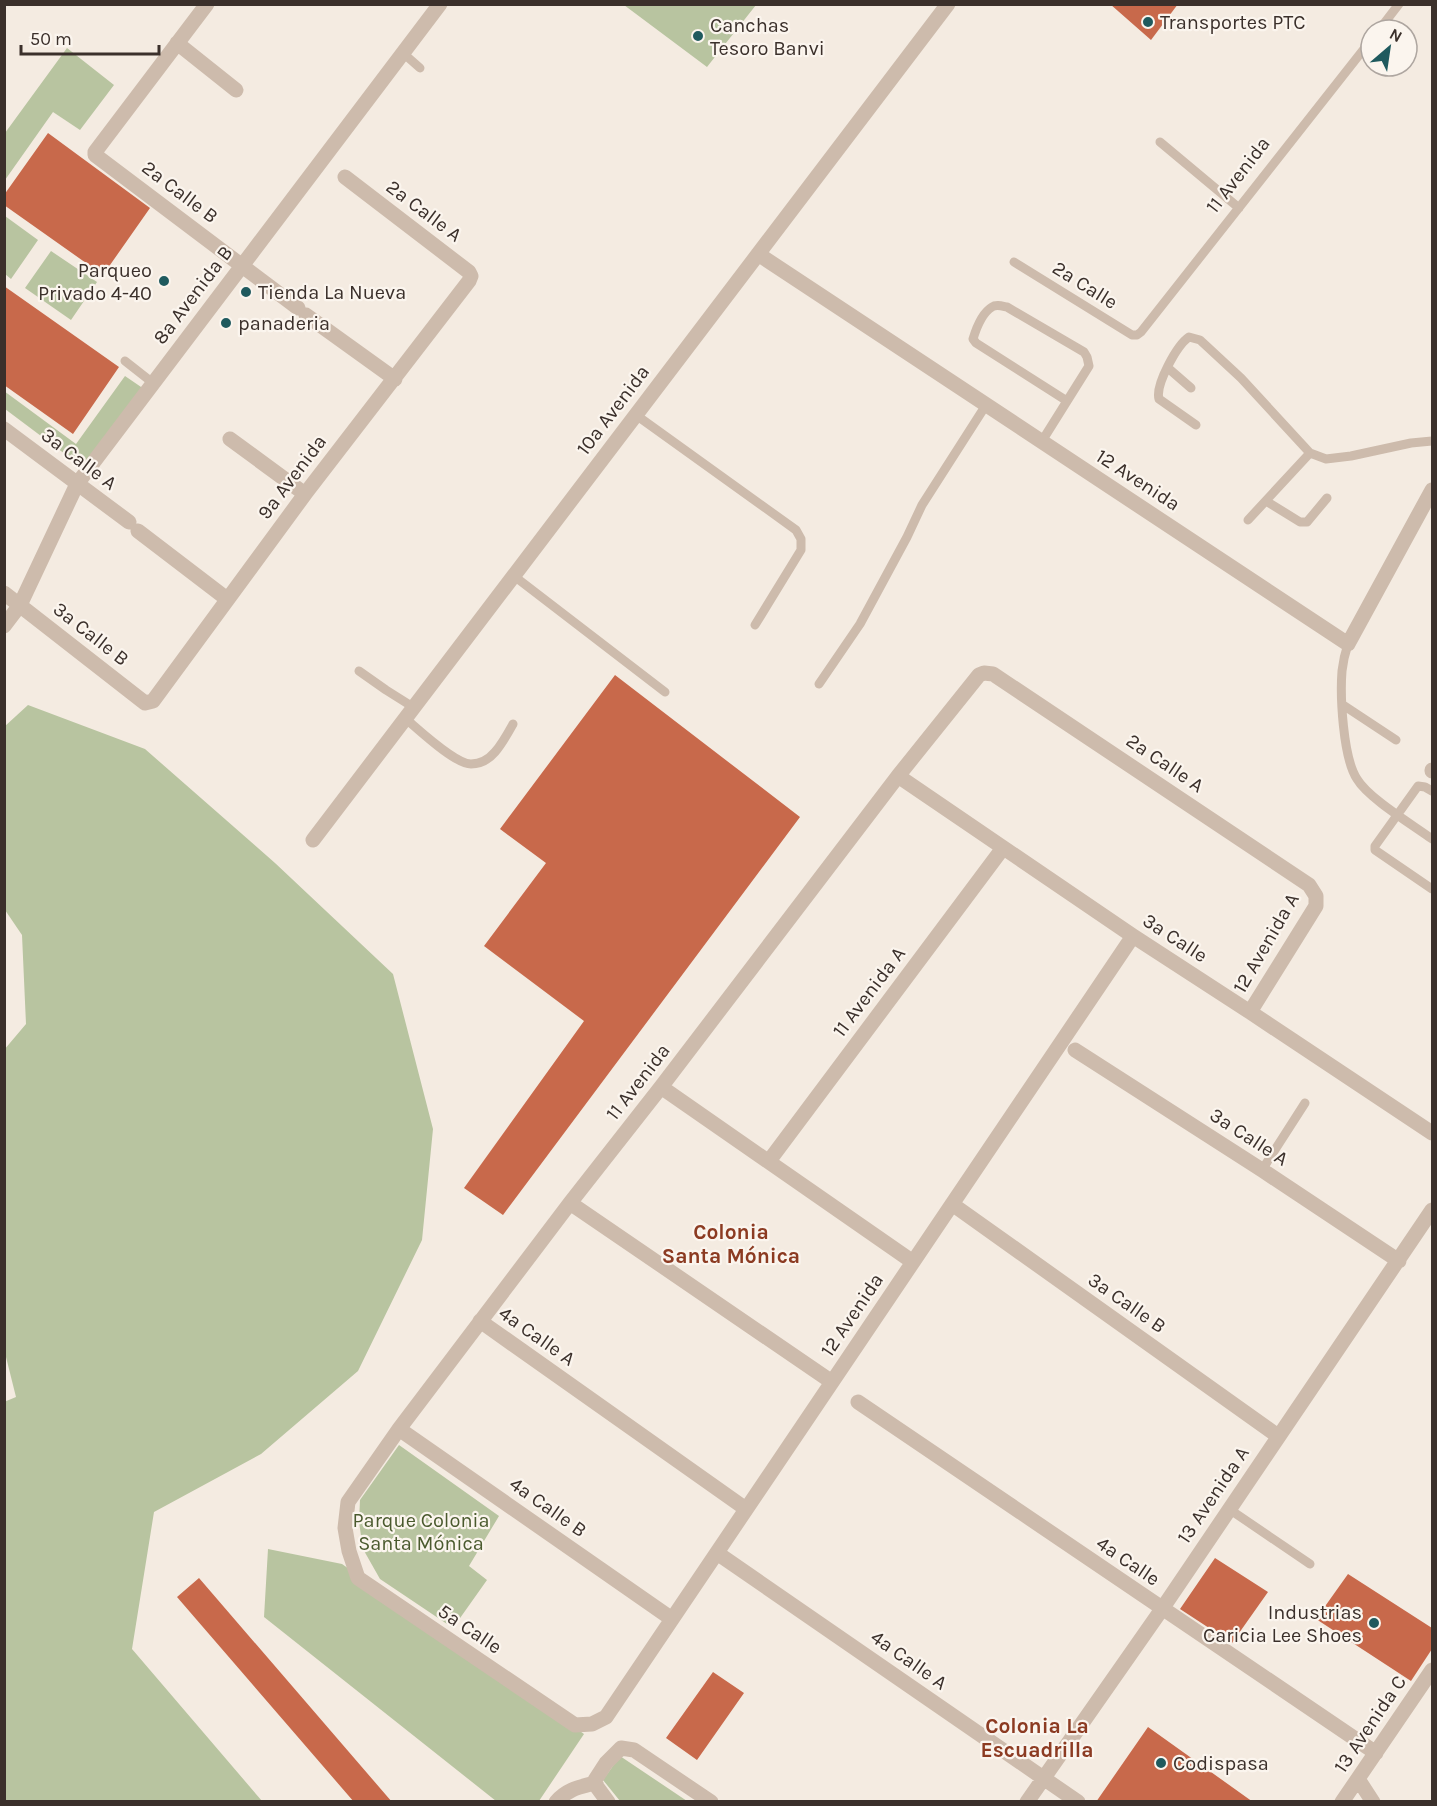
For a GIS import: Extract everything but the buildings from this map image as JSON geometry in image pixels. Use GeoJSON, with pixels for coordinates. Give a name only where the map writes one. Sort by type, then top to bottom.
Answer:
{"type":"FeatureCollection","features":[{"type":"Feature","properties":{"kind":"street"},"geometry":{"type":"LineString","coordinates":[[207,4],[177,43],[236,90]]}},
{"type":"Feature","properties":{"kind":"street","name":"8a Avenida B"},"geometry":{"type":"LineString","coordinates":[[4,626],[20,605],[77,484],[440,4]]}},
{"type":"Feature","properties":{"kind":"street","name":"10a Avenida"},"geometry":{"type":"LineString","coordinates":[[313,840],[948,4]]}},
{"type":"Feature","properties":{"kind":"street","name":"2a Calle B"},"geometry":{"type":"LineString","coordinates":[[177,43],[95,153],[394,379]]}},
{"type":"Feature","properties":{"kind":"street","name":"2a Calle A"},"geometry":{"type":"LineString","coordinates":[[345,177],[469,272],[471,276],[469,281]]}},
{"type":"Feature","properties":{"kind":"street","name":"12 Avenida"},"geometry":{"type":"LineString","coordinates":[[758,254],[1348,644]]}},
{"type":"Feature","properties":{"kind":"street","name":"9a Avenida"},"geometry":{"type":"LineString","coordinates":[[153,701],[305,494],[469,281]]}},
{"type":"Feature","properties":{"kind":"street","name":"3a Calle A"},"geometry":{"type":"LineString","coordinates":[[4,429],[227,599]]}},
{"type":"Feature","properties":{"kind":"street"},"geometry":{"type":"LineString","coordinates":[[230,439],[305,494]]}},
{"type":"Feature","properties":{"kind":"street"},"geometry":{"type":"LineString","coordinates":[[1348,644],[1432,490]]}},
{"type":"Feature","properties":{"kind":"street","name":"3a Calle B"},"geometry":{"type":"LineString","coordinates":[[4,593],[145,703],[153,701]]}},
{"type":"Feature","properties":{"kind":"street","name":"2a Calle A"},"geometry":{"type":"LineString","coordinates":[[984,673],[993,674],[1310,885],[1316,896]]}},
{"type":"Feature","properties":{"kind":"street","name":"11 Avenida"},"geometry":{"type":"LineString","coordinates":[[345,1528],[348,1502],[480,1321],[898,776],[975,678],[984,673]]}},
{"type":"Feature","properties":{"kind":"street","name":"3a Calle"},"geometry":{"type":"LineString","coordinates":[[898,776],[1133,936],[1251,1011],[1432,1133]]}},
{"type":"Feature","properties":{"kind":"street","name":"11 Avenida A"},"geometry":{"type":"LineString","coordinates":[[769,1161],[1003,848]]}},
{"type":"Feature","properties":{"kind":"street","name":"12 Avenida A"},"geometry":{"type":"LineString","coordinates":[[1251,1011],[1316,906],[1316,896]]}},
{"type":"Feature","properties":{"kind":"street","name":"12 Avenida"},"geometry":{"type":"LineString","coordinates":[[606,1717],[1133,936]]}},
{"type":"Feature","properties":{"kind":"street","name":"3a Calle A"},"geometry":{"type":"LineString","coordinates":[[1075,1050],[1399,1261]]}},
{"type":"Feature","properties":{"kind":"street"},"geometry":{"type":"LineString","coordinates":[[661,1087],[913,1262]]}},
{"type":"Feature","properties":{"kind":"street"},"geometry":{"type":"LineString","coordinates":[[570,1203],[832,1382]]}},
{"type":"Feature","properties":{"kind":"street","name":"3a Calle B"},"geometry":{"type":"LineString","coordinates":[[952,1204],[1278,1436]]}},
{"type":"Feature","properties":{"kind":"street","name":"13 Avenida A"},"geometry":{"type":"LineString","coordinates":[[1027,1802],[1162,1609],[1432,1210]]}},
{"type":"Feature","properties":{"kind":"street","name":"4a Calle A"},"geometry":{"type":"LineString","coordinates":[[480,1321],[746,1509]]}},
{"type":"Feature","properties":{"kind":"street","name":"4a Calle"},"geometry":{"type":"LineString","coordinates":[[858,1402],[1376,1753]]}},
{"type":"Feature","properties":{"kind":"street","name":"4a Calle B"},"geometry":{"type":"LineString","coordinates":[[399,1430],[672,1619]]}},
{"type":"Feature","properties":{"kind":"street","name":"5a Calle"},"geometry":{"type":"LineString","coordinates":[[345,1528],[349,1551],[358,1578],[575,1725],[592,1724],[606,1717]]}},
{"type":"Feature","properties":{"kind":"street","name":"4a Calle A"},"geometry":{"type":"LineString","coordinates":[[717,1553],[1078,1802]]}},
{"type":"Feature","properties":{"kind":"street","name":"13 Avenida C"},"geometry":{"type":"LineString","coordinates":[[1342,1802],[1432,1671]]}},
{"type":"Feature","properties":{"kind":"street"},"geometry":{"type":"LineString","coordinates":[[595,1783],[606,1763],[621,1748],[634,1750],[711,1802]]}},
{"type":"Feature","properties":{"kind":"street"},"geometry":{"type":"LineString","coordinates":[[1358,1779],[1373,1802]]}},
{"type":"Feature","properties":{"kind":"street"},"geometry":{"type":"LineString","coordinates":[[556,1802],[562,1794],[573,1788],[595,1783]]}},
{"type":"Feature","properties":{"kind":"street"},"geometry":{"type":"LineString","coordinates":[[595,1783],[608,1802]]}},
{"type":"Feature","properties":{"kind":"lane"},"geometry":{"type":"LineString","coordinates":[[1388,18],[1399,4]]}},
{"type":"Feature","properties":{"kind":"lane"},"geometry":{"type":"LineString","coordinates":[[403,53],[420,68]]}},
{"type":"Feature","properties":{"kind":"lane","name":"11 Avenida"},"geometry":{"type":"LineString","coordinates":[[1137,335],[1359,55]]}},
{"type":"Feature","properties":{"kind":"lane"},"geometry":{"type":"LineString","coordinates":[[1160,142],[1239,208]]}},
{"type":"Feature","properties":{"kind":"lane","name":"2a Calle"},"geometry":{"type":"LineString","coordinates":[[1014,262],[1132,335],[1137,335]]}},
{"type":"Feature","properties":{"kind":"lane"},"geometry":{"type":"LineString","coordinates":[[1042,441],[1089,366],[1087,357],[1084,352],[1007,307],[992,306],[982,319],[973,339],[976,343],[1067,401]]}},
{"type":"Feature","properties":{"kind":"lane"},"geometry":{"type":"LineString","coordinates":[[1196,425],[1159,399],[1157,394],[1177,348],[1188,337],[1200,340],[1241,378],[1310,453],[1326,459],[1351,456],[1419,441],[1432,441]]}},
{"type":"Feature","properties":{"kind":"lane"},"geometry":{"type":"LineString","coordinates":[[125,361],[153,383]]}},
{"type":"Feature","properties":{"kind":"lane"},"geometry":{"type":"LineString","coordinates":[[1168,368],[1191,388]]}},
{"type":"Feature","properties":{"kind":"lane"},"geometry":{"type":"LineString","coordinates":[[819,684],[860,624],[922,505],[986,405]]}},
{"type":"Feature","properties":{"kind":"lane"},"geometry":{"type":"LineString","coordinates":[[636,415],[796,530],[801,539],[801,550],[755,625]]}},
{"type":"Feature","properties":{"kind":"lane"},"geometry":{"type":"LineString","coordinates":[[1248,520],[1310,453]]}},
{"type":"Feature","properties":{"kind":"lane"},"geometry":{"type":"LineString","coordinates":[[1266,501],[1304,523],[1327,498]]}},
{"type":"Feature","properties":{"kind":"lane"},"geometry":{"type":"LineString","coordinates":[[514,576],[666,692]]}},
{"type":"Feature","properties":{"kind":"lane"},"geometry":{"type":"LineString","coordinates":[[1348,644],[1342,674],[1343,705],[1347,748],[1357,780],[1369,793],[1432,838]]}},
{"type":"Feature","properties":{"kind":"lane"},"geometry":{"type":"LineString","coordinates":[[359,671],[386,690],[439,746],[456,759],[469,764],[482,763],[495,753],[513,724]]}},
{"type":"Feature","properties":{"kind":"lane"},"geometry":{"type":"LineString","coordinates":[[1343,705],[1396,740]]}},
{"type":"Feature","properties":{"kind":"lane"},"geometry":{"type":"LineString","coordinates":[[1432,791],[1418,786],[1375,846],[1375,850],[1432,889]]}},
{"type":"Feature","properties":{"kind":"lane"},"geometry":{"type":"LineString","coordinates":[[1262,1170],[1305,1103]]}},
{"type":"Feature","properties":{"kind":"lane"},"geometry":{"type":"LineString","coordinates":[[1229,1509],[1310,1564]]}},
{"type":"Feature","properties":{"kind":"green space","name":"Canchas Tesoro Banvi"},"geometry":{"type":"Polygon","coordinates":[[[624,5],[756,5],[707,67],[624,5]]]}},
{"type":"Feature","properties":{"kind":"green space"},"geometry":{"type":"Polygon","coordinates":[[[67,48],[114,85],[80,130],[53,112],[5,180],[5,133],[67,48]]]}},
{"type":"Feature","properties":{"kind":"green space"},"geometry":{"type":"Polygon","coordinates":[[[5,216],[38,240],[11,279],[5,274],[5,216]]]}},
{"type":"Feature","properties":{"kind":"green space"},"geometry":{"type":"Polygon","coordinates":[[[51,251],[97,282],[71,320],[25,288],[51,251]]]}},
{"type":"Feature","properties":{"kind":"green space"},"geometry":{"type":"Polygon","coordinates":[[[125,376],[144,389],[85,469],[5,409],[4,391],[76,444],[125,376]]]}},
{"type":"Feature","properties":{"kind":"green space"},"geometry":{"type":"Polygon","coordinates":[[[28,705],[145,749],[275,863],[393,974],[433,1129],[422,1240],[358,1371],[261,1454],[154,1512],[132,1649],[262,1801],[5,1801],[4,1402],[16,1397],[4,1349],[4,1050],[26,1024],[22,935],[5,910],[4,727],[28,705]]]}},
{"type":"Feature","properties":{"kind":"green space","name":"Parque Colonia Santa Mónica"},"geometry":{"type":"Polygon","coordinates":[[[399,1445],[499,1516],[469,1566],[487,1580],[453,1628],[380,1579],[363,1549],[359,1522],[360,1500],[399,1445]]]}},
{"type":"Feature","properties":{"kind":"green space"},"geometry":{"type":"Polygon","coordinates":[[[268,1549],[342,1564],[584,1734],[539,1801],[496,1801],[264,1617],[268,1549]]]}},
{"type":"Feature","properties":{"kind":"green space"},"geometry":{"type":"Polygon","coordinates":[[[620,1756],[687,1801],[620,1801],[603,1780],[620,1756]]]}},
{"type":"Feature","properties":{"kind":"place","name":"Transportes PTC"},"geometry":{"type":"Point","coordinates":[1148,22]}},
{"type":"Feature","properties":{"kind":"place","name":"Canchas Tesoro Banvi"},"geometry":{"type":"Point","coordinates":[698,36]}},
{"type":"Feature","properties":{"kind":"place","name":"Parqueo Privado 4-40"},"geometry":{"type":"Point","coordinates":[164,281]}},
{"type":"Feature","properties":{"kind":"place","name":"Tienda La Nueva"},"geometry":{"type":"Point","coordinates":[246,292]}},
{"type":"Feature","properties":{"kind":"place","name":"panaderia"},"geometry":{"type":"Point","coordinates":[226,323]}},
{"type":"Feature","properties":{"kind":"place","name":"Industrias Caricia Lee Shoes"},"geometry":{"type":"Point","coordinates":[1374,1623]}},
{"type":"Feature","properties":{"kind":"place","name":"Codispasa"},"geometry":{"type":"Point","coordinates":[1161,1763]}},
{"type":"Feature","properties":{"kind":"district","name":"Colonia Santa Mónica"},"geometry":{"type":"Point","coordinates":[731,1244]}},
{"type":"Feature","properties":{"kind":"district","name":"Colonia La Escuadrilla"},"geometry":{"type":"Point","coordinates":[1037,1738]}}]}
